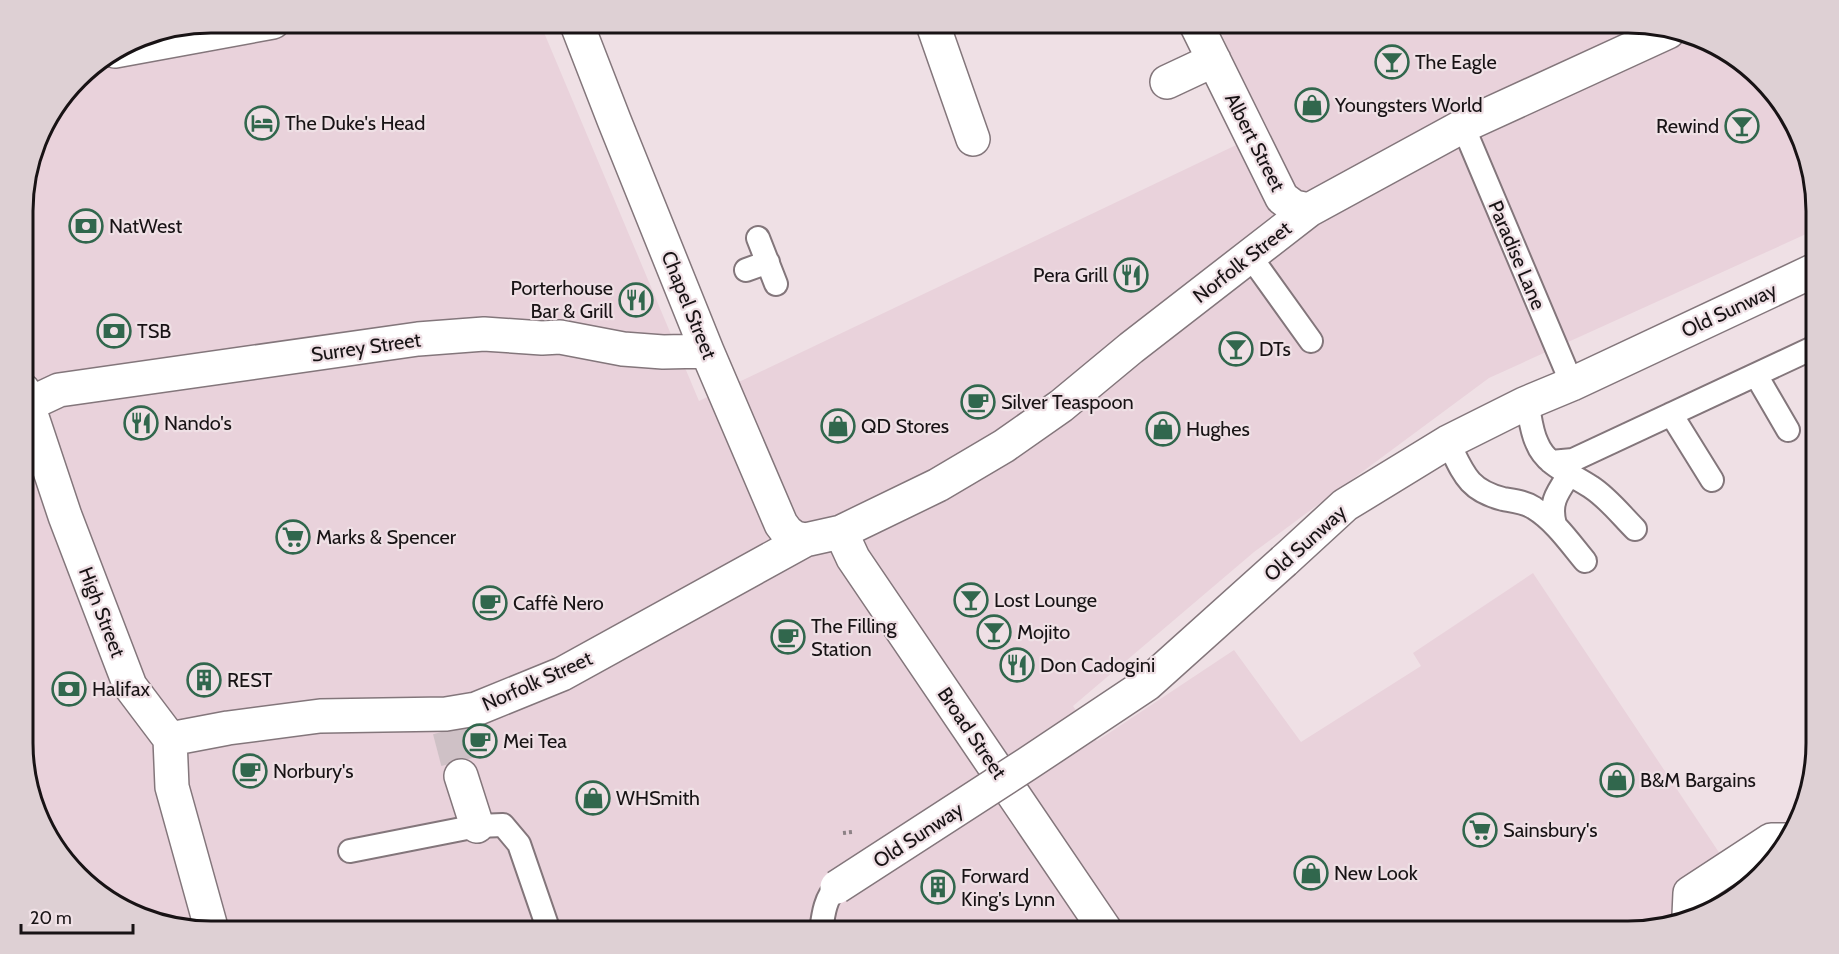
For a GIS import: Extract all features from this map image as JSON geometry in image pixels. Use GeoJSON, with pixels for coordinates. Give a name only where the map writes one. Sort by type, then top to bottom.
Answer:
{"type":"FeatureCollection","features":[{"type":"Feature","properties":{"kind":"street"},"geometry":{"type":"LineString","coordinates":[[149,45],[213,33]]}},
{"type":"Feature","properties":{"kind":"street","name":"Chapel Street"},"geometry":{"type":"LineString","coordinates":[[581,33],[694,291],[707,351],[781,524],[795,538],[805,540]]}},
{"type":"Feature","properties":{"kind":"street"},"geometry":{"type":"LineString","coordinates":[[936,33],[973,139]]}},
{"type":"Feature","properties":{"kind":"street","name":"Albert Street"},"geometry":{"type":"LineString","coordinates":[[1200,33],[1282,198],[1294,207],[1309,210]]}},
{"type":"Feature","properties":{"kind":"street","name":"Norfolk Street"},"geometry":{"type":"LineString","coordinates":[[841,532],[939,484],[1004,447],[1061,406],[1131,348],[1309,210],[1462,126],[1660,36]]}},
{"type":"Feature","properties":{"kind":"street"},"geometry":{"type":"LineString","coordinates":[[1167,82],[1214,60]]}},
{"type":"Feature","properties":{"kind":"street","name":"Old Sunway"},"geometry":{"type":"LineString","coordinates":[[837,887],[1147,684],[1345,505],[1448,442],[1527,402],[1572,384],[1806,274]]}},
{"type":"Feature","properties":{"kind":"street","name":"Surrey Street"},"geometry":{"type":"LineString","coordinates":[[33,396],[418,339],[484,334],[560,337],[623,350],[707,351]]}},
{"type":"Feature","properties":{"kind":"street","name":"High Street"},"geometry":{"type":"LineString","coordinates":[[33,418],[66,516],[130,686],[170,739]]}},
{"type":"Feature","properties":{"kind":"street"},"geometry":{"type":"LineString","coordinates":[[805,540],[841,532]]}},
{"type":"Feature","properties":{"kind":"street","name":"Broad Street"},"geometry":{"type":"LineString","coordinates":[[841,532],[853,558],[1099,921]]}},
{"type":"Feature","properties":{"kind":"street","name":"Norfolk Street"},"geometry":{"type":"LineString","coordinates":[[170,739],[228,728],[320,716],[448,722],[562,674],[805,540]]}},
{"type":"Feature","properties":{"kind":"street"},"geometry":{"type":"LineString","coordinates":[[170,739],[172,787],[209,921]]}},
{"type":"Feature","properties":{"kind":"street"},"geometry":{"type":"LineString","coordinates":[[461,776],[477,826]]}},
{"type":"Feature","properties":{"kind":"street"},"geometry":{"type":"LineString","coordinates":[[1689,910],[1690,892],[1771,840],[1777,840]]}},
{"type":"Feature","properties":{"kind":"lane","name":"Paradise Lane"},"geometry":{"type":"LineString","coordinates":[[1462,126],[1572,384]]}},
{"type":"Feature","properties":{"kind":"lane"},"geometry":{"type":"LineString","coordinates":[[758,238],[776,284]]}},
{"type":"Feature","properties":{"kind":"lane"},"geometry":{"type":"LineString","coordinates":[[1250,256],[1311,341]]}},
{"type":"Feature","properties":{"kind":"lane"},"geometry":{"type":"LineString","coordinates":[[746,270],[768,262]]}},
{"type":"Feature","properties":{"kind":"lane"},"geometry":{"type":"LineString","coordinates":[[1551,462],[1573,460],[1806,351]]}},
{"type":"Feature","properties":{"kind":"lane"},"geometry":{"type":"LineString","coordinates":[[1756,375],[1788,430]]}},
{"type":"Feature","properties":{"kind":"lane"},"geometry":{"type":"LineString","coordinates":[[1527,402],[1536,443],[1544,455],[1569,476],[1591,486],[1601,494],[1635,529]]}},
{"type":"Feature","properties":{"kind":"lane"},"geometry":{"type":"LineString","coordinates":[[1671,414],[1712,480]]}},
{"type":"Feature","properties":{"kind":"lane"},"geometry":{"type":"LineString","coordinates":[[1448,442],[1466,478],[1479,490],[1535,508],[1555,525],[1585,561]]}},
{"type":"Feature","properties":{"kind":"lane"},"geometry":{"type":"LineString","coordinates":[[1555,525],[1552,509],[1555,496],[1569,476]]}},
{"type":"Feature","properties":{"kind":"lane"},"geometry":{"type":"LineString","coordinates":[[350,851],[477,826],[503,825],[519,844],[546,921]]}},
{"type":"Feature","properties":{"kind":"lane"},"geometry":{"type":"LineString","coordinates":[[823,921],[826,904],[831,892],[837,887]]}},
{"type":"Feature","properties":{"kind":"shaded area"},"geometry":{"type":"Polygon","coordinates":[[[255,33],[544,33],[699,401],[1253,137],[1245,87],[1221,33],[1628,33],[1663,36],[1685,42],[1727,63],[1762,94],[1788,132],[1797,154],[1804,187],[1806,234],[1489,378],[1254,552],[1073,706],[1097,741],[1234,650],[1301,742],[1421,666],[1413,653],[1533,573],[1724,860],[1699,906],[1663,918],[1640,921],[211,921],[165,915],[132,903],[112,891],[85,869],[57,832],[39,789],[33,743],[33,199],[36,176],[51,132],[70,102],[85,85],[112,63],[131,52],[255,33]]]}},
{"type":"Feature","properties":{"kind":"tunnel"},"geometry":{"type":"LineString","coordinates":[[449,730],[461,776]]}},
{"type":"Feature","properties":{"kind":"place","name":"The Eagle"},"geometry":{"type":"Point","coordinates":[1392,62]}},
{"type":"Feature","properties":{"kind":"place","name":"Youngsters World"},"geometry":{"type":"Point","coordinates":[1312,105]}},
{"type":"Feature","properties":{"kind":"place","name":"The Duke's Head"},"geometry":{"type":"Point","coordinates":[262,123]}},
{"type":"Feature","properties":{"kind":"place","name":"Rewind"},"geometry":{"type":"Point","coordinates":[1742,126]}},
{"type":"Feature","properties":{"kind":"place","name":"NatWest"},"geometry":{"type":"Point","coordinates":[86,226]}},
{"type":"Feature","properties":{"kind":"place","name":"Pera Grill"},"geometry":{"type":"Point","coordinates":[1131,275]}},
{"type":"Feature","properties":{"kind":"place","name":"Porterhouse Bar & Grill"},"geometry":{"type":"Point","coordinates":[636,300]}},
{"type":"Feature","properties":{"kind":"place","name":"TSB"},"geometry":{"type":"Point","coordinates":[114,331]}},
{"type":"Feature","properties":{"kind":"place","name":"DTs"},"geometry":{"type":"Point","coordinates":[1236,349]}},
{"type":"Feature","properties":{"kind":"place","name":"Silver Teaspoon"},"geometry":{"type":"Point","coordinates":[978,402]}},
{"type":"Feature","properties":{"kind":"place","name":"Nando's"},"geometry":{"type":"Point","coordinates":[141,423]}},
{"type":"Feature","properties":{"kind":"place","name":"QD Stores"},"geometry":{"type":"Point","coordinates":[838,426]}},
{"type":"Feature","properties":{"kind":"place","name":"Hughes"},"geometry":{"type":"Point","coordinates":[1163,429]}},
{"type":"Feature","properties":{"kind":"place","name":"Marks & Spencer"},"geometry":{"type":"Point","coordinates":[293,537]}},
{"type":"Feature","properties":{"kind":"place","name":"Lost Lounge"},"geometry":{"type":"Point","coordinates":[971,600]}},
{"type":"Feature","properties":{"kind":"place","name":"Caffè Nero"},"geometry":{"type":"Point","coordinates":[490,603]}},
{"type":"Feature","properties":{"kind":"place","name":"Mojito"},"geometry":{"type":"Point","coordinates":[994,632]}},
{"type":"Feature","properties":{"kind":"place","name":"The Filling Station"},"geometry":{"type":"Point","coordinates":[788,637]}},
{"type":"Feature","properties":{"kind":"place","name":"Don Cadogini"},"geometry":{"type":"Point","coordinates":[1017,665]}},
{"type":"Feature","properties":{"kind":"place","name":"REST"},"geometry":{"type":"Point","coordinates":[204,680]}},
{"type":"Feature","properties":{"kind":"place","name":"Halifax"},"geometry":{"type":"Point","coordinates":[69,689]}},
{"type":"Feature","properties":{"kind":"place","name":"Mei Tea"},"geometry":{"type":"Point","coordinates":[480,741]}},
{"type":"Feature","properties":{"kind":"place","name":"Norbury's"},"geometry":{"type":"Point","coordinates":[250,771]}},
{"type":"Feature","properties":{"kind":"place","name":"B&M Bargains"},"geometry":{"type":"Point","coordinates":[1617,780]}},
{"type":"Feature","properties":{"kind":"place","name":"WHSmith"},"geometry":{"type":"Point","coordinates":[593,798]}},
{"type":"Feature","properties":{"kind":"place","name":"Sainsbury's"},"geometry":{"type":"Point","coordinates":[1480,830]}},
{"type":"Feature","properties":{"kind":"place","name":"New Look"},"geometry":{"type":"Point","coordinates":[1311,873]}},
{"type":"Feature","properties":{"kind":"place","name":"Forward King's Lynn"},"geometry":{"type":"Point","coordinates":[938,887]}}]}
